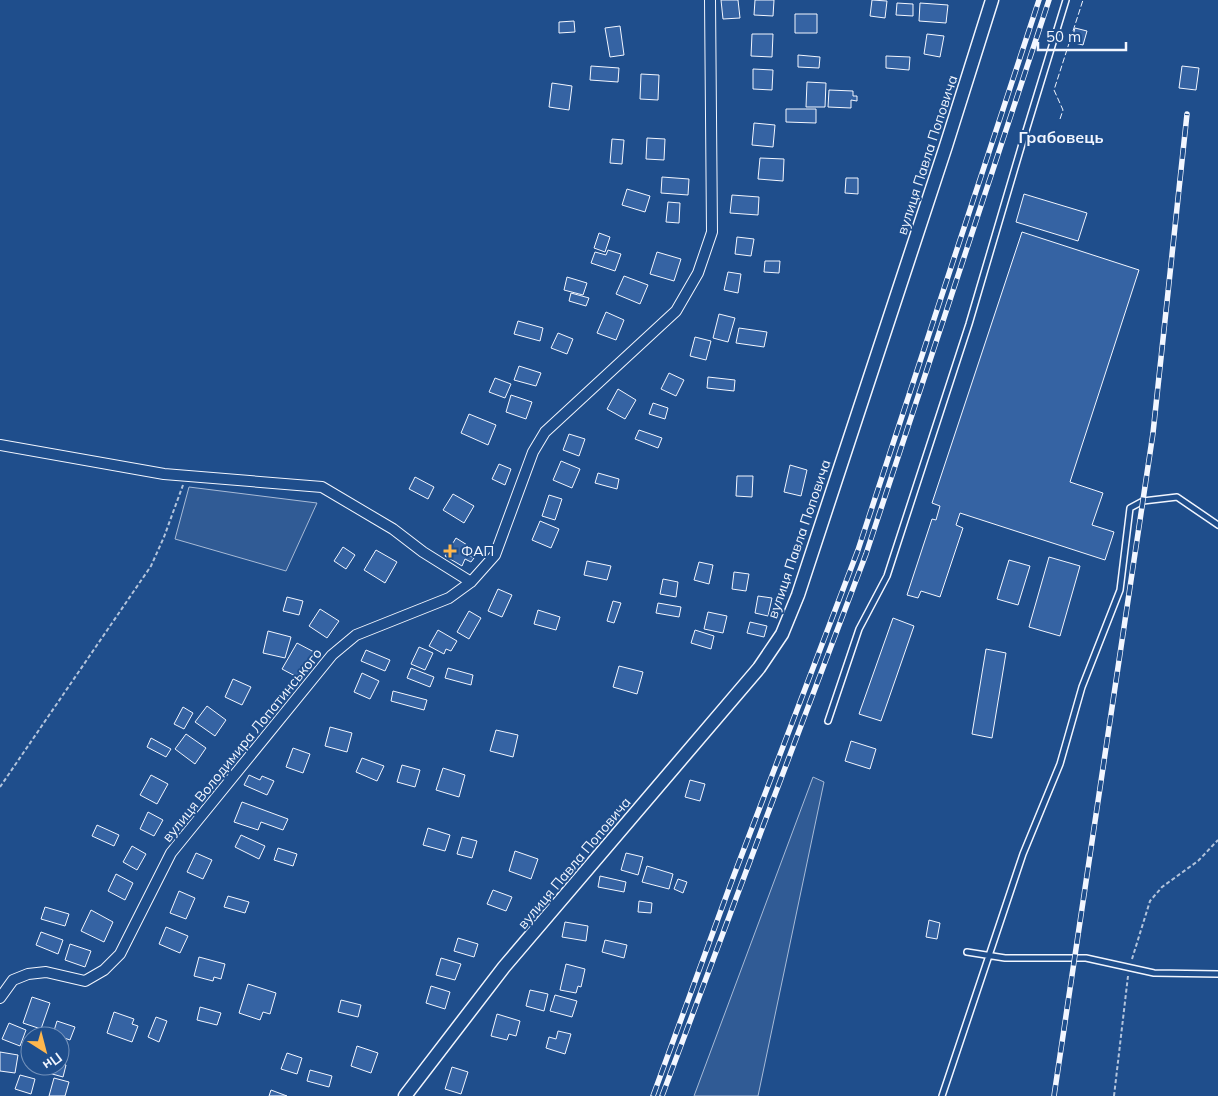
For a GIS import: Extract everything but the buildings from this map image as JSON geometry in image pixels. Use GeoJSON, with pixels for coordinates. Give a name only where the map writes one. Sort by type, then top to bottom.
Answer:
{"type":"FeatureCollection","features":[{"type":"Feature","properties":{"kind":"street","name":"вулиця Володимира Лопатинського"},"geometry":{"type":"LineString","coordinates":[[0,998],[12,980],[28,974],[46,972],[85,981],[104,970],[120,954],[171,853],[332,654],[356,635],[449,598],[471,582],[495,555],[533,452],[545,432],[676,311],[698,273],[712,232],[710,0]]}},
{"type":"Feature","properties":{"kind":"street","name":"вулиця Павла Поповича"},"geometry":{"type":"LineString","coordinates":[[405,1096],[504,968],[759,668],[782,634],[798,595],[946,146],[992,0]]}},
{"type":"Feature","properties":{"kind":"street"},"geometry":{"type":"LineString","coordinates":[[0,445],[164,474],[322,487],[393,529],[423,552],[471,582]]}},
{"type":"Feature","properties":{"kind":"lane"},"geometry":{"type":"LineString","coordinates":[[828,721],[859,629],[887,576],[969,324],[1066,0]]}},
{"type":"Feature","properties":{"kind":"lane"},"geometry":{"type":"LineString","coordinates":[[942,1096],[1023,854],[1060,764],[1082,687],[1120,590],[1130,508],[1143,501],[1177,497],[1218,525]]}},
{"type":"Feature","properties":{"kind":"lane"},"geometry":{"type":"LineString","coordinates":[[967,952],[1004,958],[1086,958],[1154,973],[1218,974]]}},
{"type":"Feature","properties":{"kind":"path"},"geometry":{"type":"LineString","coordinates":[[0,787],[151,566],[164,537],[186,476]]}},
{"type":"Feature","properties":{"kind":"path"},"geometry":{"type":"LineString","coordinates":[[1114,1096],[1129,968],[1150,901],[1162,887],[1198,861],[1218,840]]}},
{"type":"Feature","properties":{"kind":"shaded area"},"geometry":{"type":"Polygon","coordinates":[[[189,487],[317,503],[286,571],[175,539],[189,487]]]}},
{"type":"Feature","properties":{"kind":"shaded area"},"geometry":{"type":"Polygon","coordinates":[[[813,777],[824,782],[758,1096],[694,1096],[813,777]]]}},
{"type":"Feature","properties":{"kind":"railway"},"geometry":{"type":"LineString","coordinates":[[653,1096],[731,883],[858,550],[1039,0]]}},
{"type":"Feature","properties":{"kind":"railway"},"geometry":{"type":"LineString","coordinates":[[662,1096],[866,554],[1049,0]]}},
{"type":"Feature","properties":{"kind":"railway"},"geometry":{"type":"LineString","coordinates":[[1054,1096],[1153,433],[1187,114]]}},
{"type":"Feature","properties":{"kind":"fence"},"geometry":{"type":"LineString","coordinates":[[1060,119],[1063,110],[1054,90],[1083,0]]}},
{"type":"Feature","properties":{"kind":"place","name":"ФАП"},"geometry":{"type":"Point","coordinates":[450,551]}},
{"type":"Feature","properties":{"kind":"district","name":"Грабовець"},"geometry":{"type":"Point","coordinates":[1061,137]}}]}
